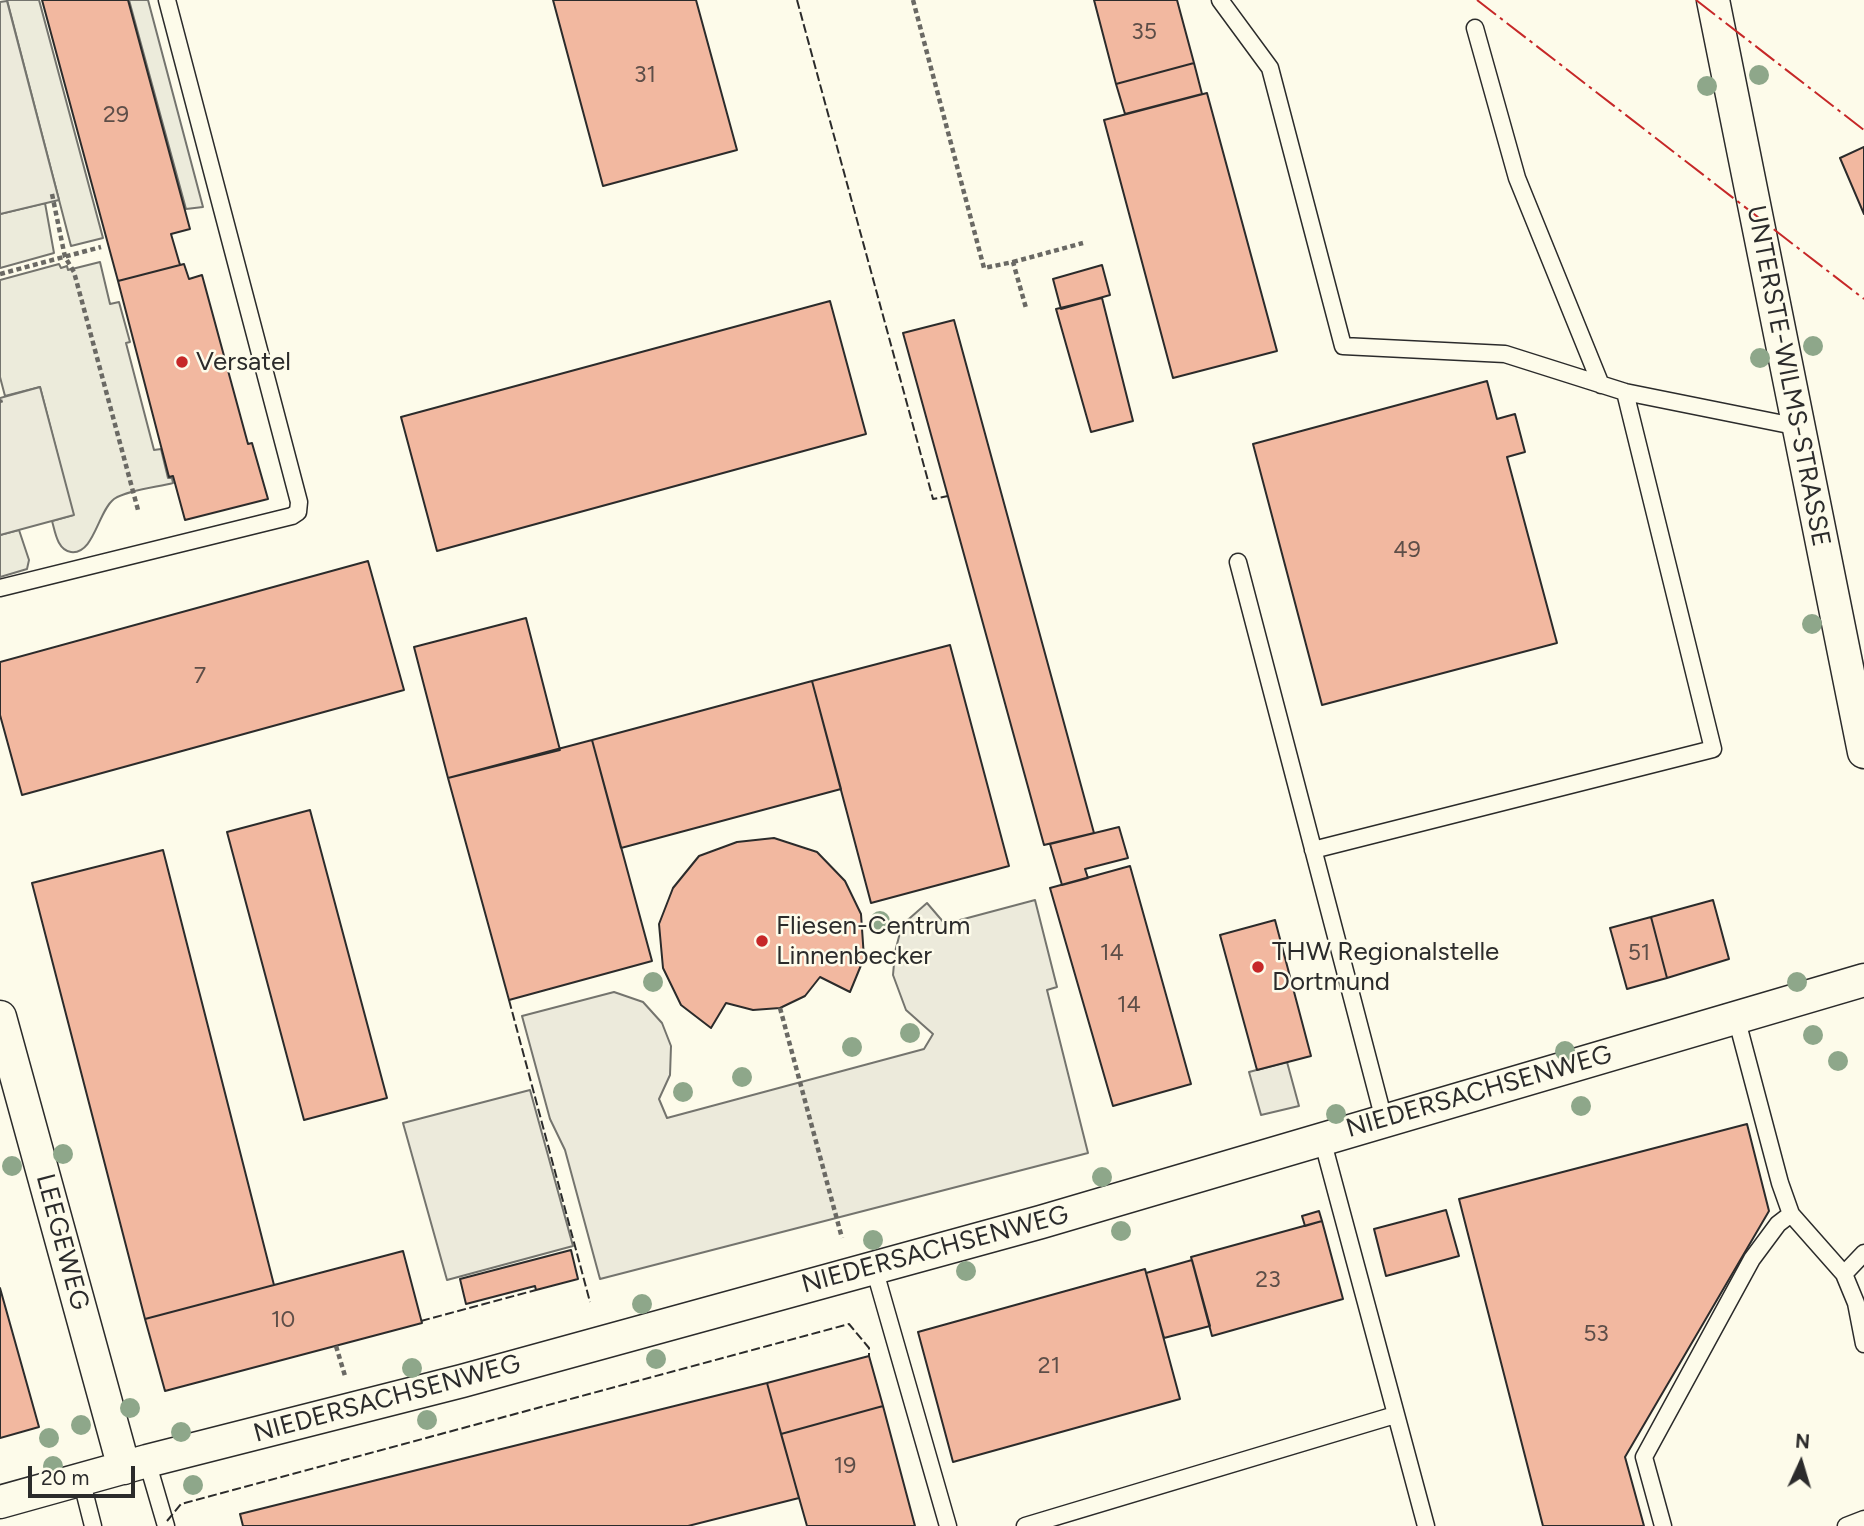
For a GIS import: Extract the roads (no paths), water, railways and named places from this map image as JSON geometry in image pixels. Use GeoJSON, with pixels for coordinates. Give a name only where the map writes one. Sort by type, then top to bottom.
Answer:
{"type":"FeatureCollection","features":[{"type":"Feature","properties":{"kind":"street","name":"UNTERSTE-WILMS-STRASSE"},"geometry":{"type":"LineString","coordinates":[[1713,0],[1864,752]]}},
{"type":"Feature","properties":{"kind":"street","name":"NIEDERSACHSENWEG"},"geometry":{"type":"LineString","coordinates":[[0,1502],[135,1464],[462,1381],[1041,1222],[1864,979]]}},
{"type":"Feature","properties":{"kind":"street","name":"LEEGEWEG"},"geometry":{"type":"LineString","coordinates":[[0,1017],[135,1464]]}},
{"type":"Feature","properties":{"kind":"lane"},"geometry":{"type":"LineString","coordinates":[[0,588],[292,516],[298,512],[299,502],[167,0]]}},
{"type":"Feature","properties":{"kind":"lane"},"geometry":{"type":"LineString","coordinates":[[1220,0],[1270,68],[1343,346],[1505,354],[1625,392],[1798,428]]}},
{"type":"Feature","properties":{"kind":"lane"},"geometry":{"type":"LineString","coordinates":[[1475,27],[1517,178],[1601,384]]}},
{"type":"Feature","properties":{"kind":"lane"},"geometry":{"type":"LineString","coordinates":[[1314,850],[1713,749],[1625,392]]}},
{"type":"Feature","properties":{"kind":"lane"},"geometry":{"type":"LineString","coordinates":[[1238,562],[1384,1121]]}},
{"type":"Feature","properties":{"kind":"lane"},"geometry":{"type":"LineString","coordinates":[[1736,1017],[1780,1183],[1791,1214],[1844,1274],[1856,1303],[1864,1344]]}},
{"type":"Feature","properties":{"kind":"lane"},"geometry":{"type":"LineString","coordinates":[[1322,1139],[1426,1526]]}},
{"type":"Feature","properties":{"kind":"lane"},"geometry":{"type":"LineString","coordinates":[[1663,1526],[1644,1457],[1752,1259],[1778,1224],[1791,1214]]}},
{"type":"Feature","properties":{"kind":"lane"},"geometry":{"type":"LineString","coordinates":[[1844,1274],[1864,1253]]}},
{"type":"Feature","properties":{"kind":"lane"},"geometry":{"type":"LineString","coordinates":[[874,1268],[948,1526]]}},
{"type":"Feature","properties":{"kind":"lane"},"geometry":{"type":"LineString","coordinates":[[1025,1526],[1395,1415]]}},
{"type":"Feature","properties":{"kind":"lane"},"geometry":{"type":"LineString","coordinates":[[135,1464],[166,1526]]}},
{"type":"Feature","properties":{"kind":"lane"},"geometry":{"type":"LineString","coordinates":[[81,1479],[93,1526]]}},
{"type":"Feature","properties":{"kind":"lane"},"geometry":{"type":"LineString","coordinates":[[1846,1526],[1864,1519]]}},
{"type":"Feature","properties":{"kind":"place","name":"Versatel"},"geometry":{"type":"Point","coordinates":[182,362]}},
{"type":"Feature","properties":{"kind":"place","name":"Fliesen-Centrum Linnenbecker"},"geometry":{"type":"Point","coordinates":[762,941]}},
{"type":"Feature","properties":{"kind":"place","name":"THW Regionalstelle Dortmund"},"geometry":{"type":"Point","coordinates":[1258,967]}}]}
